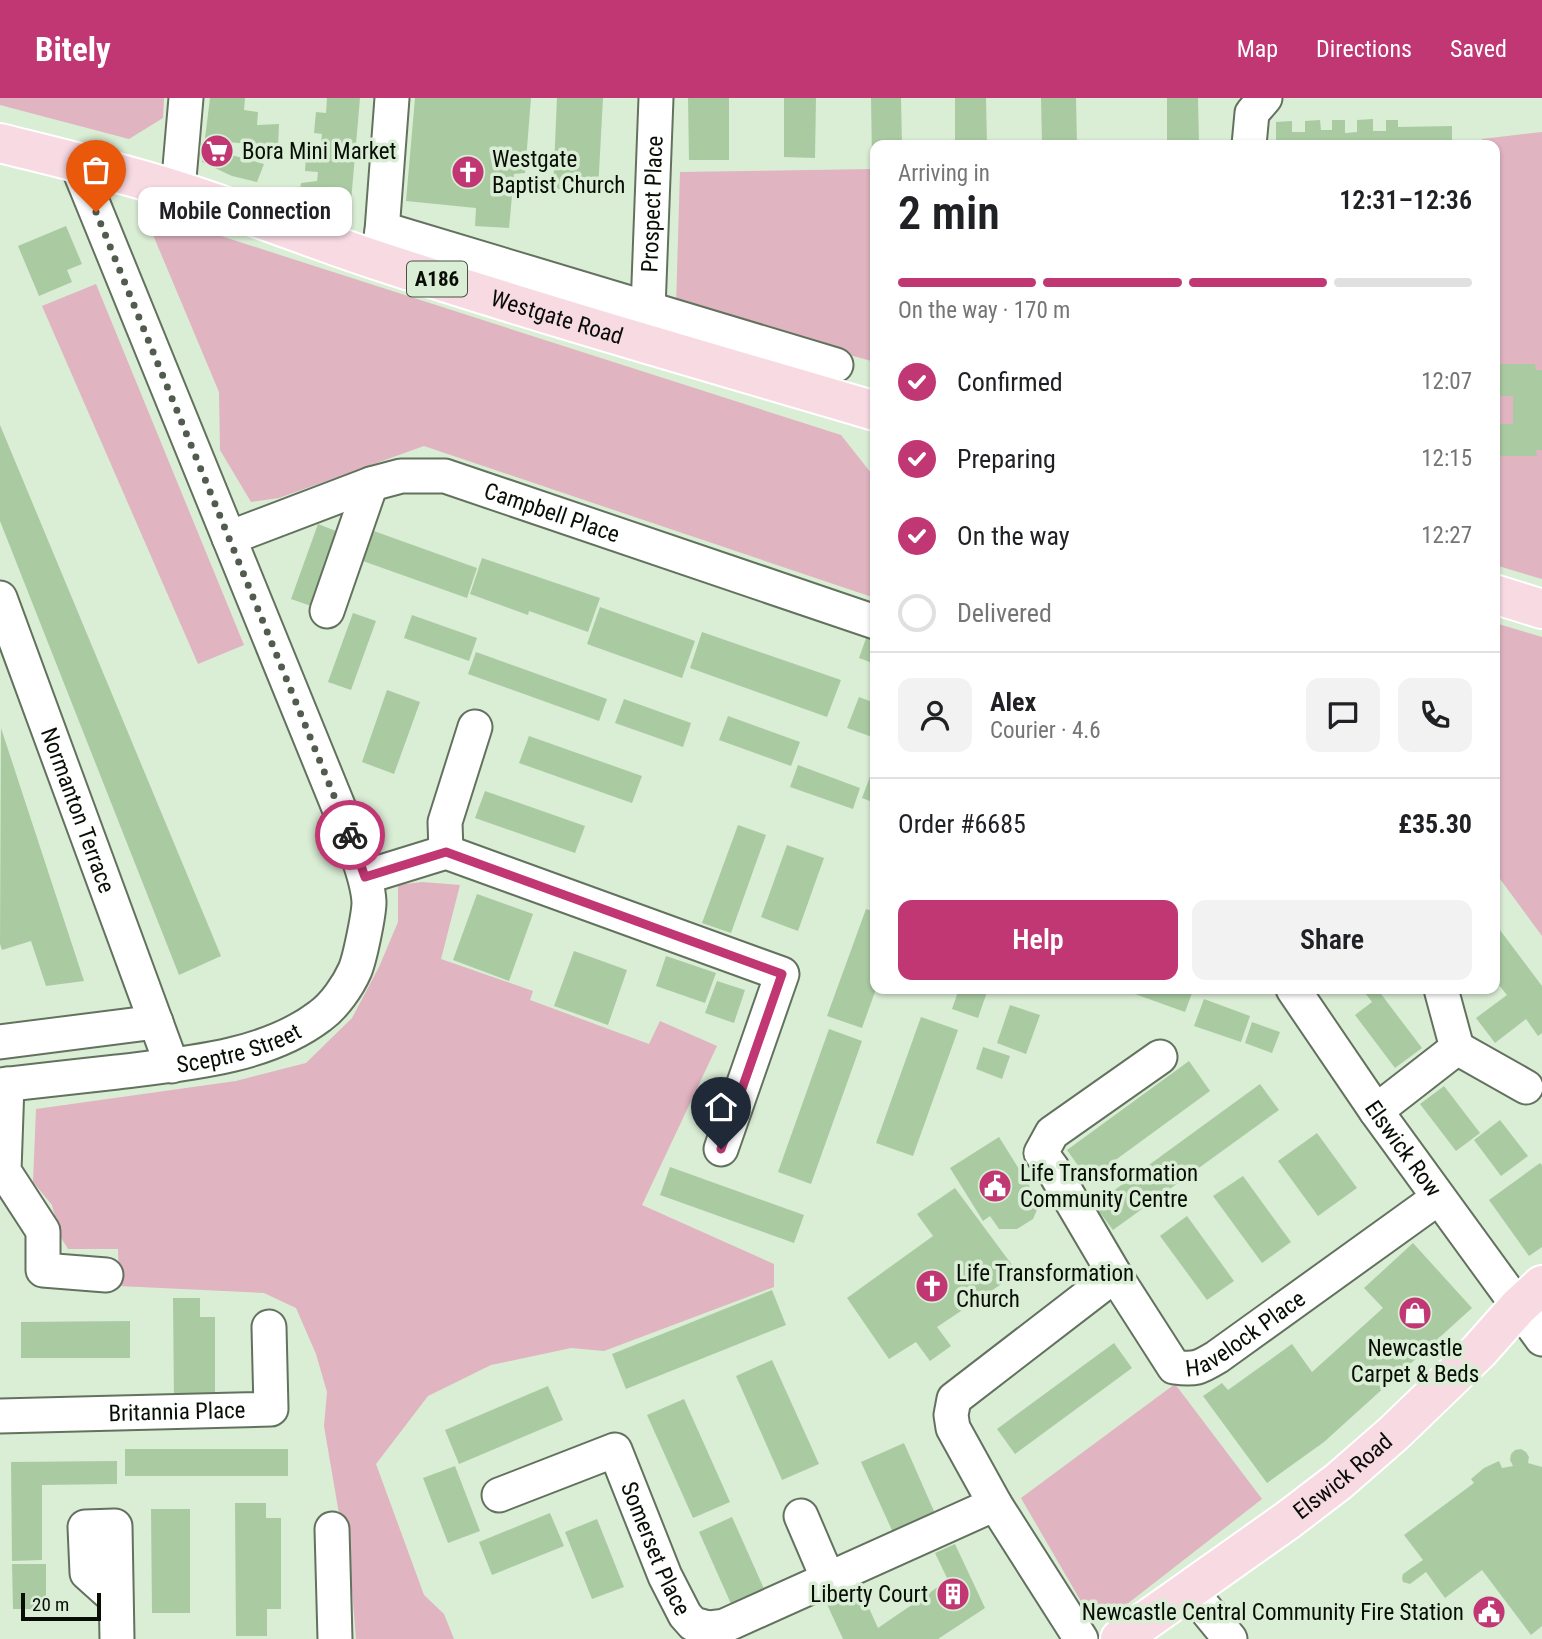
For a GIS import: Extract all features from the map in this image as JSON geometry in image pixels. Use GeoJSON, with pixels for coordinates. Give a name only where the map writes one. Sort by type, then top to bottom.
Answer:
{"type":"FeatureCollection","features":[{"type":"Feature","properties":{"kind":"main road","name":"Westgate Road"},"geometry":{"type":"LineString","coordinates":[[0,144],[178,190],[289,228],[380,246],[649,345],[870,410]]}},
{"type":"Feature","properties":{"kind":"main road"},"geometry":{"type":"LineString","coordinates":[[1500,596],[1542,609]]}},
{"type":"Feature","properties":{"kind":"main road","name":"Elswick Road"},"geometry":{"type":"LineString","coordinates":[[1120,1639],[1339,1481],[1394,1433],[1530,1296]]}},
{"type":"Feature","properties":{"kind":"street"},"geometry":{"type":"LineString","coordinates":[[178,190],[186,98]]}},
{"type":"Feature","properties":{"kind":"street"},"geometry":{"type":"LineString","coordinates":[[380,246],[393,98]]}},
{"type":"Feature","properties":{"kind":"street","name":"Prospect Place"},"geometry":{"type":"LineString","coordinates":[[648,309],[656,98]]}},
{"type":"Feature","properties":{"kind":"street"},"geometry":{"type":"LineString","coordinates":[[1250,140],[1252,113],[1265,98]]}},
{"type":"Feature","properties":{"kind":"street","name":"Sceptre Street"},"geometry":{"type":"LineString","coordinates":[[4,1085],[172,1066],[245,1051],[298,1030],[322,1015],[341,993],[356,969],[369,902],[365,877],[349,833],[76,162]]}},
{"type":"Feature","properties":{"kind":"street"},"geometry":{"type":"LineString","coordinates":[[380,246],[390,231],[836,365]]}},
{"type":"Feature","properties":{"kind":"street","name":"Campbell Place"},"geometry":{"type":"LineString","coordinates":[[229,538],[371,484],[401,476],[445,476],[870,620]]}},
{"type":"Feature","properties":{"kind":"street"},"geometry":{"type":"LineString","coordinates":[[327,611],[371,484]]}},
{"type":"Feature","properties":{"kind":"street","name":"Normanton Terrace"},"geometry":{"type":"LineString","coordinates":[[0,598],[172,1066]]}},
{"type":"Feature","properties":{"kind":"street"},"geometry":{"type":"LineString","coordinates":[[446,852],[445,822],[475,727]]}},
{"type":"Feature","properties":{"kind":"street"},"geometry":{"type":"LineString","coordinates":[[365,877],[446,852],[782,974],[721,1149]]}},
{"type":"Feature","properties":{"kind":"street","name":"Elswick Row"},"geometry":{"type":"LineString","coordinates":[[1296,994],[1438,1198],[1530,1296],[1542,1339]]}},
{"type":"Feature","properties":{"kind":"street"},"geometry":{"type":"LineString","coordinates":[[1442,994],[1457,1048],[1526,1087]]}},
{"type":"Feature","properties":{"kind":"street","name":"Sceptre Street"},"geometry":{"type":"LineString","coordinates":[[0,1042],[156,1023]]}},
{"type":"Feature","properties":{"kind":"street"},"geometry":{"type":"LineString","coordinates":[[1376,1111],[1457,1048]]}},
{"type":"Feature","properties":{"kind":"street","name":"Havelock Place"},"geometry":{"type":"LineString","coordinates":[[1160,1057],[1052,1133],[1041,1153],[1174,1367],[1190,1370],[1217,1357],[1438,1198]]}},
{"type":"Feature","properties":{"kind":"street"},"geometry":{"type":"LineString","coordinates":[[4,1085],[5,1171],[43,1231],[43,1270],[106,1275]]}},
{"type":"Feature","properties":{"kind":"street"},"geometry":{"type":"LineString","coordinates":[[1081,1639],[995,1504],[953,1428],[951,1415],[954,1399],[1115,1275]]}},
{"type":"Feature","properties":{"kind":"street","name":"Britannia Place"},"geometry":{"type":"LineString","coordinates":[[0,1416],[271,1409],[269,1327]]}},
{"type":"Feature","properties":{"kind":"street","name":"Somerset Place"},"geometry":{"type":"LineString","coordinates":[[499,1495],[615,1450],[665,1576],[685,1615],[693,1624],[708,1628],[724,1626],[995,1504]]}},
{"type":"Feature","properties":{"kind":"street"},"geometry":{"type":"LineString","coordinates":[[801,1516],[828,1579]]}},
{"type":"Feature","properties":{"kind":"street"},"geometry":{"type":"LineString","coordinates":[[332,1529],[334,1639]]}},
{"type":"Feature","properties":{"kind":"street"},"geometry":{"type":"LineString","coordinates":[[1190,1590],[1230,1639]]}},
{"type":"Feature","properties":{"kind":"street"},"geometry":{"type":"LineString","coordinates":[[116,1600],[117,1639]]}},
{"type":"Feature","properties":{"kind":"shaded area"},"geometry":{"type":"Polygon","coordinates":[[[0,98],[164,98],[163,118],[129,139],[0,105],[0,98]]]}},
{"type":"Feature","properties":{"kind":"shaded area"},"geometry":{"type":"Polygon","coordinates":[[[1542,132],[1542,579],[1500,566],[1500,140],[1482,139],[1542,132]]]}},
{"type":"Feature","properties":{"kind":"shaded area"},"geometry":{"type":"Polygon","coordinates":[[[870,169],[870,361],[676,307],[680,172],[870,169]]]}},
{"type":"Feature","properties":{"kind":"shaded area"},"geometry":{"type":"Polygon","coordinates":[[[143,211],[841,435],[870,472],[870,596],[424,446],[279,498],[251,502],[220,450],[219,392],[143,211]]]}},
{"type":"Feature","properties":{"kind":"shaded area"},"geometry":{"type":"Polygon","coordinates":[[[96,284],[244,645],[198,664],[42,306],[96,284]]]}},
{"type":"Feature","properties":{"kind":"shaded area"},"geometry":{"type":"Polygon","coordinates":[[[1500,624],[1542,637],[1542,936],[1500,879],[1500,624]]]}},
{"type":"Feature","properties":{"kind":"shaded area"},"geometry":{"type":"Polygon","coordinates":[[[422,882],[460,885],[441,959],[533,991],[530,1000],[649,1044],[660,1021],[717,1046],[642,1205],[774,1264],[774,1287],[604,1351],[571,1348],[491,1365],[428,1396],[376,1464],[424,1595],[444,1614],[454,1639],[356,1639],[352,1590],[324,1426],[327,1392],[316,1354],[296,1308],[264,1293],[119,1286],[118,1249],[68,1249],[60,1236],[52,1205],[33,1182],[36,1109],[236,1081],[306,1063],[352,1018],[379,967],[398,922],[398,885],[422,882]]]}},
{"type":"Feature","properties":{"kind":"shaded area"},"geometry":{"type":"Polygon","coordinates":[[[1175,1384],[1262,1499],[1113,1615],[1101,1617],[1086,1610],[1021,1498],[1175,1384]]]}},
{"type":"Feature","properties":{"kind":"building"},"geometry":{"type":"Polygon","coordinates":[[[210,98],[245,98],[244,110],[258,112],[257,125],[279,124],[278,147],[219,141],[217,151],[264,164],[257,182],[232,176],[202,162],[210,98]]]}},
{"type":"Feature","properties":{"kind":"building"},"geometry":{"type":"Polygon","coordinates":[[[327,98],[360,98],[350,213],[299,197],[301,183],[317,181],[318,172],[305,171],[306,155],[320,157],[322,134],[314,133],[316,112],[326,113],[327,98]]]}},
{"type":"Feature","properties":{"kind":"building"},"geometry":{"type":"Polygon","coordinates":[[[415,98],[531,98],[525,173],[514,174],[509,228],[475,226],[476,208],[406,201],[415,98]]]}},
{"type":"Feature","properties":{"kind":"building"},"geometry":{"type":"Polygon","coordinates":[[[557,98],[603,98],[598,191],[553,189],[557,98]]]}},
{"type":"Feature","properties":{"kind":"building"},"geometry":{"type":"Polygon","coordinates":[[[688,98],[729,98],[729,160],[689,160],[688,98]]]}},
{"type":"Feature","properties":{"kind":"building"},"geometry":{"type":"Polygon","coordinates":[[[784,98],[816,98],[815,158],[784,157],[784,98]]]}},
{"type":"Feature","properties":{"kind":"building"},"geometry":{"type":"Polygon","coordinates":[[[871,98],[901,98],[902,140],[872,140],[871,98]]]}},
{"type":"Feature","properties":{"kind":"building"},"geometry":{"type":"Polygon","coordinates":[[[955,98],[986,98],[987,140],[955,140],[955,98]]]}},
{"type":"Feature","properties":{"kind":"building"},"geometry":{"type":"Polygon","coordinates":[[[1041,98],[1076,98],[1077,140],[1042,140],[1041,98]]]}},
{"type":"Feature","properties":{"kind":"building"},"geometry":{"type":"Polygon","coordinates":[[[1167,98],[1198,98],[1199,140],[1167,140],[1167,98]]]}},
{"type":"Feature","properties":{"kind":"building"},"geometry":{"type":"Polygon","coordinates":[[[1373,119],[1373,131],[1386,131],[1386,120],[1398,120],[1398,127],[1452,126],[1452,140],[1276,140],[1276,122],[1292,121],[1292,132],[1305,132],[1305,121],[1320,120],[1321,130],[1332,130],[1332,120],[1345,120],[1345,133],[1357,132],[1357,120],[1373,119]]]}},
{"type":"Feature","properties":{"kind":"building"},"geometry":{"type":"Polygon","coordinates":[[[66,226],[82,264],[67,270],[72,282],[39,296],[18,246],[66,226]]]}},
{"type":"Feature","properties":{"kind":"building"},"geometry":{"type":"Polygon","coordinates":[[[1500,364],[1535,364],[1536,370],[1542,370],[1542,450],[1536,450],[1537,456],[1500,456],[1500,424],[1513,424],[1513,396],[1500,396],[1500,364]]]}},
{"type":"Feature","properties":{"kind":"building"},"geometry":{"type":"Polygon","coordinates":[[[0,425],[221,956],[179,975],[0,521],[0,425]]]}},
{"type":"Feature","properties":{"kind":"building"},"geometry":{"type":"Polygon","coordinates":[[[318,524],[341,533],[314,607],[291,599],[318,524]]]}},
{"type":"Feature","properties":{"kind":"building"},"geometry":{"type":"Polygon","coordinates":[[[371,530],[477,568],[467,598],[360,560],[371,530]]]}},
{"type":"Feature","properties":{"kind":"building"},"geometry":{"type":"Polygon","coordinates":[[[482,558],[600,598],[588,632],[529,611],[528,615],[470,594],[482,558]]]}},
{"type":"Feature","properties":{"kind":"building"},"geometry":{"type":"Polygon","coordinates":[[[600,607],[695,641],[682,678],[587,644],[600,607]]]}},
{"type":"Feature","properties":{"kind":"building"},"geometry":{"type":"Polygon","coordinates":[[[353,613],[376,621],[351,690],[328,682],[353,613]]]}},
{"type":"Feature","properties":{"kind":"building"},"geometry":{"type":"Polygon","coordinates":[[[412,615],[477,638],[469,661],[404,638],[412,615]]]}},
{"type":"Feature","properties":{"kind":"building"},"geometry":{"type":"Polygon","coordinates":[[[870,627],[870,662],[859,658],[870,627]]]}},
{"type":"Feature","properties":{"kind":"building"},"geometry":{"type":"Polygon","coordinates":[[[702,632],[841,680],[827,717],[690,668],[702,632]]]}},
{"type":"Feature","properties":{"kind":"building"},"geometry":{"type":"Polygon","coordinates":[[[476,652],[607,699],[599,721],[468,674],[476,652]]]}},
{"type":"Feature","properties":{"kind":"building"},"geometry":{"type":"Polygon","coordinates":[[[387,690],[420,702],[394,774],[362,762],[387,690]]]}},
{"type":"Feature","properties":{"kind":"building"},"geometry":{"type":"Polygon","coordinates":[[[859,697],[870,701],[870,736],[847,728],[859,697]]]}},
{"type":"Feature","properties":{"kind":"building"},"geometry":{"type":"Polygon","coordinates":[[[624,699],[691,723],[683,747],[615,723],[624,699]]]}},
{"type":"Feature","properties":{"kind":"building"},"geometry":{"type":"Polygon","coordinates":[[[728,716],[800,742],[791,766],[719,740],[728,716]]]}},
{"type":"Feature","properties":{"kind":"building"},"geometry":{"type":"Polygon","coordinates":[[[1,728],[84,981],[46,986],[31,941],[2,950],[0,944],[1,728]]]}},
{"type":"Feature","properties":{"kind":"building"},"geometry":{"type":"Polygon","coordinates":[[[529,736],[642,776],[632,803],[519,763],[529,736]]]}},
{"type":"Feature","properties":{"kind":"building"},"geometry":{"type":"Polygon","coordinates":[[[798,765],[860,788],[853,809],[790,787],[798,765]]]}},
{"type":"Feature","properties":{"kind":"building"},"geometry":{"type":"Polygon","coordinates":[[[870,777],[870,801],[862,798],[870,777]]]}},
{"type":"Feature","properties":{"kind":"building"},"geometry":{"type":"Polygon","coordinates":[[[485,791],[585,826],[575,853],[475,818],[485,791]]]}},
{"type":"Feature","properties":{"kind":"building"},"geometry":{"type":"Polygon","coordinates":[[[738,825],[766,835],[731,933],[702,923],[738,825]]]}},
{"type":"Feature","properties":{"kind":"building"},"geometry":{"type":"Polygon","coordinates":[[[787,845],[824,858],[798,931],[761,917],[787,845]]]}},
{"type":"Feature","properties":{"kind":"building"},"geometry":{"type":"Polygon","coordinates":[[[477,894],[533,914],[509,981],[453,960],[477,894]]]}},
{"type":"Feature","properties":{"kind":"building"},"geometry":{"type":"Polygon","coordinates":[[[866,909],[870,910],[870,994],[874,994],[862,1028],[827,1016],[866,909]]]}},
{"type":"Feature","properties":{"kind":"building"},"geometry":{"type":"Polygon","coordinates":[[[1500,930],[1542,986],[1542,1033],[1538,1036],[1526,1019],[1495,1043],[1476,1018],[1507,995],[1500,986],[1500,930]]]}},
{"type":"Feature","properties":{"kind":"building"},"geometry":{"type":"Polygon","coordinates":[[[574,951],[627,970],[608,1025],[554,1006],[574,951]]]}},
{"type":"Feature","properties":{"kind":"building"},"geometry":{"type":"Polygon","coordinates":[[[666,956],[716,973],[705,1003],[656,986],[666,956]]]}},
{"type":"Feature","properties":{"kind":"building"},"geometry":{"type":"Polygon","coordinates":[[[717,981],[745,990],[734,1023],[705,1013],[717,981]]]}},
{"type":"Feature","properties":{"kind":"building"},"geometry":{"type":"Polygon","coordinates":[[[957,994],[986,994],[978,1018],[952,1009],[957,994]]]}},
{"type":"Feature","properties":{"kind":"building"},"geometry":{"type":"Polygon","coordinates":[[[1135,994],[1192,994],[1185,1012],[1135,994]]]}},
{"type":"Feature","properties":{"kind":"building"},"geometry":{"type":"Polygon","coordinates":[[[1366,994],[1381,994],[1422,1048],[1395,1068],[1355,1015],[1372,1002],[1366,994]]]}},
{"type":"Feature","properties":{"kind":"building"},"geometry":{"type":"Polygon","coordinates":[[[1204,999],[1250,1016],[1241,1042],[1194,1026],[1204,999]]]}},
{"type":"Feature","properties":{"kind":"building"},"geometry":{"type":"Polygon","coordinates":[[[1010,1005],[1040,1015],[1026,1054],[997,1043],[1010,1005]]]}},
{"type":"Feature","properties":{"kind":"building"},"geometry":{"type":"Polygon","coordinates":[[[921,1017],[958,1030],[913,1156],[876,1143],[921,1017]]]}},
{"type":"Feature","properties":{"kind":"building"},"geometry":{"type":"Polygon","coordinates":[[[1252,1022],[1280,1032],[1272,1053],[1245,1043],[1252,1022]]]}},
{"type":"Feature","properties":{"kind":"building"},"geometry":{"type":"Polygon","coordinates":[[[829,1029],[862,1041],[811,1184],[778,1172],[829,1029]]]}},
{"type":"Feature","properties":{"kind":"building"},"geometry":{"type":"Polygon","coordinates":[[[983,1047],[1010,1056],[1002,1079],[976,1069],[983,1047]]]}},
{"type":"Feature","properties":{"kind":"building"},"geometry":{"type":"Polygon","coordinates":[[[1189,1061],[1210,1091],[1088,1180],[1067,1150],[1189,1061]]]}},
{"type":"Feature","properties":{"kind":"building"},"geometry":{"type":"Polygon","coordinates":[[[1260,1084],[1279,1110],[1113,1230],[1094,1205],[1260,1084]]]}},
{"type":"Feature","properties":{"kind":"building"},"geometry":{"type":"Polygon","coordinates":[[[1444,1086],[1480,1133],[1456,1151],[1420,1104],[1444,1086]]]}},
{"type":"Feature","properties":{"kind":"building"},"geometry":{"type":"Polygon","coordinates":[[[1500,1120],[1528,1156],[1501,1176],[1474,1140],[1500,1120]]]}},
{"type":"Feature","properties":{"kind":"building"},"geometry":{"type":"Polygon","coordinates":[[[1317,1133],[1357,1188],[1318,1216],[1278,1161],[1317,1133]]]}},
{"type":"Feature","properties":{"kind":"building","name":"Life Transformation Community Centre"},"geometry":{"type":"Polygon","coordinates":[[[999,1137],[1040,1203],[1033,1219],[1017,1229],[999,1229],[990,1216],[983,1221],[950,1168],[999,1137]]]}},
{"type":"Feature","properties":{"kind":"building"},"geometry":{"type":"Polygon","coordinates":[[[1540,1163],[1542,1247],[1529,1256],[1489,1200],[1540,1163]]]}},
{"type":"Feature","properties":{"kind":"building"},"geometry":{"type":"Polygon","coordinates":[[[670,1167],[804,1215],[794,1243],[660,1195],[670,1167]]]}},
{"type":"Feature","properties":{"kind":"building"},"geometry":{"type":"Polygon","coordinates":[[[1243,1176],[1291,1242],[1262,1263],[1213,1196],[1243,1176]]]}},
{"type":"Feature","properties":{"kind":"building","name":"Life Transformation Church"},"geometry":{"type":"Polygon","coordinates":[[[955,1188],[1018,1273],[937,1327],[951,1346],[930,1361],[916,1342],[889,1359],[847,1298],[933,1236],[917,1214],[955,1188]]]}},
{"type":"Feature","properties":{"kind":"building"},"geometry":{"type":"Polygon","coordinates":[[[1187,1216],[1234,1281],[1207,1300],[1160,1236],[1187,1216]]]}},
{"type":"Feature","properties":{"kind":"building"},"geometry":{"type":"Polygon","coordinates":[[[1413,1243],[1472,1308],[1324,1442],[1267,1483],[1203,1396],[1222,1383],[1228,1390],[1292,1344],[1312,1372],[1383,1308],[1364,1288],[1413,1243]]]}},
{"type":"Feature","properties":{"kind":"building"},"geometry":{"type":"Polygon","coordinates":[[[772,1290],[786,1325],[626,1389],[612,1354],[772,1290]]]}},
{"type":"Feature","properties":{"kind":"building"},"geometry":{"type":"Polygon","coordinates":[[[173,1298],[200,1298],[200,1317],[215,1317],[215,1404],[174,1404],[173,1298]]]}},
{"type":"Feature","properties":{"kind":"building"},"geometry":{"type":"Polygon","coordinates":[[[130,1321],[130,1358],[21,1358],[21,1322],[130,1321]]]}},
{"type":"Feature","properties":{"kind":"building"},"geometry":{"type":"Polygon","coordinates":[[[1114,1343],[1132,1368],[1015,1454],[997,1429],[1114,1343]]]}},
{"type":"Feature","properties":{"kind":"building"},"geometry":{"type":"Polygon","coordinates":[[[772,1360],[819,1464],[782,1480],[736,1376],[772,1360]]]}},
{"type":"Feature","properties":{"kind":"building"},"geometry":{"type":"Polygon","coordinates":[[[548,1386],[563,1420],[459,1464],[445,1430],[548,1386]]]}},
{"type":"Feature","properties":{"kind":"building"},"geometry":{"type":"Polygon","coordinates":[[[684,1399],[730,1502],[693,1518],[647,1415],[684,1399]]]}},
{"type":"Feature","properties":{"kind":"building"},"geometry":{"type":"Polygon","coordinates":[[[904,1443],[937,1518],[895,1537],[861,1462],[904,1443]]]}},
{"type":"Feature","properties":{"kind":"building"},"geometry":{"type":"Polygon","coordinates":[[[125,1449],[288,1449],[288,1476],[125,1476],[125,1449]]]}},
{"type":"Feature","properties":{"kind":"building"},"geometry":{"type":"Polygon","coordinates":[[[1521,1449],[1529,1457],[1528,1463],[1542,1467],[1542,1626],[1531,1635],[1482,1570],[1445,1598],[1426,1572],[1410,1584],[1403,1582],[1402,1578],[1403,1574],[1423,1560],[1404,1535],[1474,1483],[1471,1479],[1484,1468],[1499,1461],[1502,1468],[1513,1466],[1511,1454],[1521,1449]]]}},
{"type":"Feature","properties":{"kind":"building"},"geometry":{"type":"Polygon","coordinates":[[[117,1461],[117,1484],[42,1485],[42,1560],[12,1561],[11,1462],[117,1461]]]}},
{"type":"Feature","properties":{"kind":"building"},"geometry":{"type":"Polygon","coordinates":[[[455,1466],[480,1531],[448,1543],[423,1478],[455,1466]]]}},
{"type":"Feature","properties":{"kind":"building"},"geometry":{"type":"Polygon","coordinates":[[[235,1503],[266,1503],[266,1518],[281,1518],[281,1609],[267,1609],[267,1636],[236,1636],[235,1503]]]}},
{"type":"Feature","properties":{"kind":"building"},"geometry":{"type":"Polygon","coordinates":[[[151,1509],[190,1509],[190,1613],[152,1613],[151,1509]]]}},
{"type":"Feature","properties":{"kind":"building"},"geometry":{"type":"Polygon","coordinates":[[[550,1513],[564,1546],[492,1575],[479,1542],[550,1513]]]}},
{"type":"Feature","properties":{"kind":"building"},"geometry":{"type":"Polygon","coordinates":[[[732,1517],[765,1591],[732,1606],[699,1532],[732,1517]]]}},
{"type":"Feature","properties":{"kind":"building"},"geometry":{"type":"Polygon","coordinates":[[[597,1519],[624,1587],[592,1599],[565,1532],[597,1519]]]}},
{"type":"Feature","properties":{"kind":"building","name":"Liberty Court"},"geometry":{"type":"Polygon","coordinates":[[[955,1544],[985,1608],[938,1639],[843,1639],[825,1600],[859,1586],[878,1628],[948,1580],[935,1553],[955,1544]]]}},
{"type":"Feature","properties":{"kind":"building"},"geometry":{"type":"Polygon","coordinates":[[[12,1564],[46,1564],[46,1609],[13,1609],[12,1564]]]}},
{"type":"Feature","properties":{"kind":"way so far"},"geometry":{"type":"LineString","coordinates":[[96,212],[350,835]]}},
{"type":"Feature","properties":{"kind":"place","name":"Bora Mini Market"},"geometry":{"type":"Point","coordinates":[217,151]}},
{"type":"Feature","properties":{"kind":"place","name":"Westgate Baptist Church"},"geometry":{"type":"Point","coordinates":[468,172]}},
{"type":"Feature","properties":{"kind":"place","name":"Mobile Connection"},"geometry":{"type":"Point","coordinates":[96,212]}},
{"type":"Feature","properties":{"kind":"place","name":"Life Transformation Community Centre"},"geometry":{"type":"Point","coordinates":[995,1186]}},
{"type":"Feature","properties":{"kind":"place","name":"Life Transformation Church"},"geometry":{"type":"Point","coordinates":[932,1286]}},
{"type":"Feature","properties":{"kind":"place","name":"Newcastle Carpet & Beds"},"geometry":{"type":"Point","coordinates":[1415,1313]}},
{"type":"Feature","properties":{"kind":"place","name":"Liberty Court"},"geometry":{"type":"Point","coordinates":[953,1594]}},
{"type":"Feature","properties":{"kind":"place","name":"Newcastle Central Community Fire Station"},"geometry":{"type":"Point","coordinates":[1489,1612]}},
{"type":"Feature","properties":{"kind":"route"},"geometry":{"type":"LineString","coordinates":[[350,835],[365,877],[446,852],[782,974],[721,1149]]}}]}
